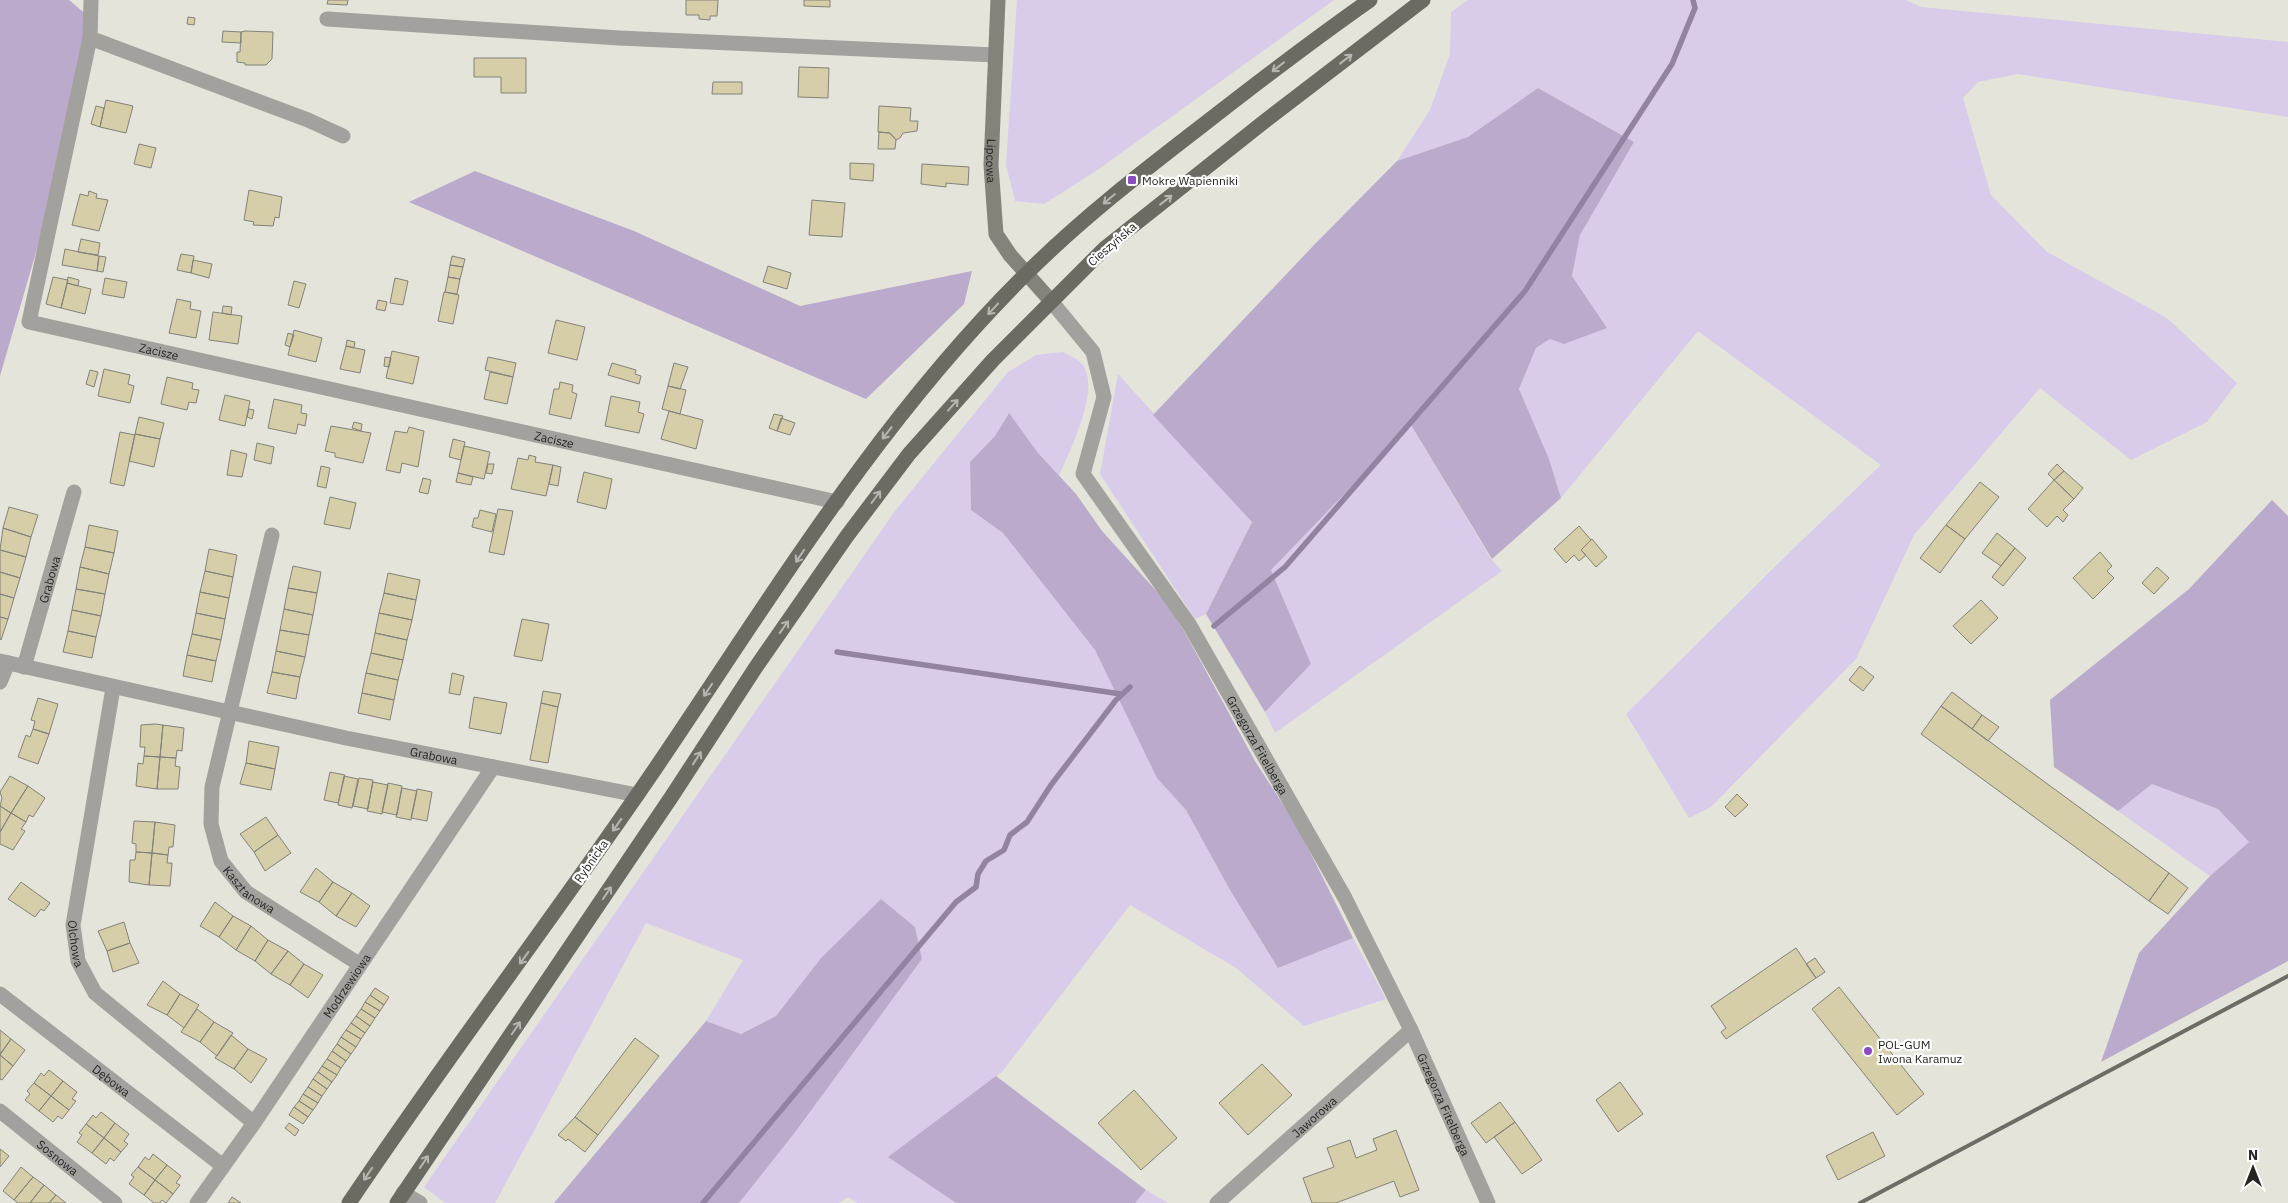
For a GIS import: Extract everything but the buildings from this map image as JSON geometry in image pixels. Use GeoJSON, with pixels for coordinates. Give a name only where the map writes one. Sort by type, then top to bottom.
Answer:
{"type":"FeatureCollection","features":[{"type":"Feature","properties":{"kind":"main road"},"geometry":{"type":"LineString","coordinates":[[837,502],[907,407],[975,328],[1026,274],[1132,180],[1317,37],[1370,0]]}},
{"type":"Feature","properties":{"kind":"main road","name":"Cieszyńska"},"geometry":{"type":"LineString","coordinates":[[400,1198],[667,804],[756,667],[847,536],[908,454],[993,360],[1105,248],[1266,120],[1423,0]]}},
{"type":"Feature","properties":{"kind":"main road","name":"Rybnicka"},"geometry":{"type":"LineString","coordinates":[[349,1203],[637,795],[837,502]]}},
{"type":"Feature","properties":{"kind":"street"},"geometry":{"type":"LineString","coordinates":[[91,0],[90,38],[308,120],[343,136]]}},
{"type":"Feature","properties":{"kind":"street","name":"Lipcowa"},"geometry":{"type":"LineString","coordinates":[[998,0],[991,165],[996,234],[1010,256],[1051,301]]}},
{"type":"Feature","properties":{"kind":"street"},"geometry":{"type":"LineString","coordinates":[[327,19],[619,38],[995,55]]}},
{"type":"Feature","properties":{"kind":"street","name":"Zacisze"},"geometry":{"type":"LineString","coordinates":[[90,38],[29,322],[837,502]]}},
{"type":"Feature","properties":{"kind":"street","name":"Grzegorza Fitelberga"},"geometry":{"type":"LineString","coordinates":[[1051,301],[1092,352],[1104,397],[1084,474],[1189,624],[1346,898],[1411,1030],[1488,1203]]}},
{"type":"Feature","properties":{"kind":"street","name":"Grabowa"},"geometry":{"type":"LineString","coordinates":[[24,667],[74,492]]}},
{"type":"Feature","properties":{"kind":"street"},"geometry":{"type":"LineString","coordinates":[[230,712],[272,535]]}},
{"type":"Feature","properties":{"kind":"street"},"geometry":{"type":"LineString","coordinates":[[0,682],[4,662]]}},
{"type":"Feature","properties":{"kind":"street","name":"Grabowa"},"geometry":{"type":"LineString","coordinates":[[4,662],[113,688],[346,738],[637,795]]}},
{"type":"Feature","properties":{"kind":"street","name":"Olchowa"},"geometry":{"type":"LineString","coordinates":[[113,688],[73,925],[78,961],[95,993],[254,1123]]}},
{"type":"Feature","properties":{"kind":"street","name":"Kasztanowa"},"geometry":{"type":"LineString","coordinates":[[230,712],[212,787],[211,824],[221,861],[246,892],[359,964]]}},
{"type":"Feature","properties":{"kind":"street","name":"Modrzewiowa"},"geometry":{"type":"LineString","coordinates":[[197,1203],[254,1123],[493,767]]}},
{"type":"Feature","properties":{"kind":"street","name":"Dębowa"},"geometry":{"type":"LineString","coordinates":[[0,994],[223,1166]]}},
{"type":"Feature","properties":{"kind":"street","name":"Jaworowa"},"geometry":{"type":"LineString","coordinates":[[1217,1203],[1411,1030]]}},
{"type":"Feature","properties":{"kind":"street","name":"Sosnowa"},"geometry":{"type":"LineString","coordinates":[[0,1111],[115,1203]]}},
{"type":"Feature","properties":{"kind":"street"},"geometry":{"type":"LineString","coordinates":[[400,1198],[420,1203]]}},
{"type":"Feature","properties":{"kind":"shaded area"},"geometry":{"type":"Polygon","coordinates":[[[0,0],[69,0],[88,16],[39,242],[0,376],[0,0]]]}},
{"type":"Feature","properties":{"kind":"shaded area"},"geometry":{"type":"Polygon","coordinates":[[[1017,0],[1334,0],[1096,171],[1044,204],[1015,201],[1006,165],[1017,0]]]}},
{"type":"Feature","properties":{"kind":"shaded area"},"geometry":{"type":"Polygon","coordinates":[[[1468,0],[1906,0],[1921,7],[2288,42],[2288,117],[2018,74],[1978,82],[1963,98],[1991,195],[2047,252],[2167,318],[2237,383],[2207,422],[2131,460],[2040,388],[1914,535],[1856,659],[1711,807],[1689,818],[1626,714],[1881,465],[1698,331],[1561,498],[1549,459],[1519,389],[1536,348],[1550,339],[1607,328],[1572,276],[1580,235],[1634,142],[1538,88],[1468,137],[1397,161],[1430,110],[1450,54],[1451,12],[1468,0]]]}},
{"type":"Feature","properties":{"kind":"shaded area"},"geometry":{"type":"Polygon","coordinates":[[[1538,88],[1634,142],[1580,235],[1572,276],[1607,328],[1564,344],[1550,339],[1536,348],[1519,389],[1549,459],[1561,498],[1492,559],[1411,425],[1271,570],[1311,664],[1265,712],[1206,614],[1252,522],[1153,415],[1314,245],[1397,161],[1468,137],[1538,88]]]}},
{"type":"Feature","properties":{"kind":"shaded area"},"geometry":{"type":"Polygon","coordinates":[[[475,171],[634,231],[800,306],[972,271],[964,304],[866,399],[409,202],[475,171]]]}},
{"type":"Feature","properties":{"kind":"shaded area"},"geometry":{"type":"Polygon","coordinates":[[[1063,352],[1080,362],[1086,372],[1088,386],[1087,401],[1082,418],[1059,476],[1038,453],[1008,414],[995,436],[970,462],[971,510],[1003,533],[1095,650],[1157,777],[1186,810],[1230,890],[1278,968],[1353,938],[1386,999],[1304,1026],[1236,968],[1130,905],[1002,1072],[888,1157],[956,1203],[858,1203],[848,1197],[839,1203],[739,1203],[796,1131],[922,959],[915,927],[881,899],[821,958],[776,1016],[741,1034],[706,1021],[743,960],[646,923],[495,1203],[445,1203],[424,1187],[895,511],[1008,372],[1036,355],[1063,352]]]}},
{"type":"Feature","properties":{"kind":"shaded area"},"geometry":{"type":"Polygon","coordinates":[[[1118,374],[1252,522],[1206,614],[1195,619],[1100,474],[1118,374]]]}},
{"type":"Feature","properties":{"kind":"shaded area"},"geometry":{"type":"Polygon","coordinates":[[[1009,413],[1038,453],[1076,494],[1102,531],[1171,607],[1255,761],[1298,828],[1353,938],[1278,968],[1230,890],[1186,810],[1157,778],[1095,650],[1003,533],[971,510],[970,462],[995,436],[1009,413]]]}},
{"type":"Feature","properties":{"kind":"shaded area"},"geometry":{"type":"Polygon","coordinates":[[[1411,425],[1491,559],[1502,571],[1275,733],[1265,712],[1311,664],[1271,570],[1411,425]]]}},
{"type":"Feature","properties":{"kind":"shaded area"},"geometry":{"type":"Polygon","coordinates":[[[2272,500],[2288,516],[2288,961],[2101,1062],[2139,953],[2210,876],[2249,842],[2218,809],[2152,784],[2118,811],[2054,767],[2050,700],[2189,589],[2272,500]]]}},
{"type":"Feature","properties":{"kind":"shaded area"},"geometry":{"type":"Polygon","coordinates":[[[2152,784],[2218,809],[2249,842],[2210,876],[2118,811],[2152,784]]]}},
{"type":"Feature","properties":{"kind":"shaded area"},"geometry":{"type":"Polygon","coordinates":[[[881,899],[915,927],[922,959],[796,1131],[739,1203],[554,1203],[706,1021],[741,1034],[776,1016],[821,958],[881,899]]]}},
{"type":"Feature","properties":{"kind":"shaded area"},"geometry":{"type":"Polygon","coordinates":[[[996,1076],[1146,1190],[1135,1203],[956,1203],[888,1157],[996,1076]]]}},
{"type":"Feature","properties":{"kind":"shaded area"},"geometry":{"type":"Polygon","coordinates":[[[1146,1190],[1168,1203],[1135,1203],[1146,1190]]]}},
{"type":"Feature","properties":{"kind":"waterway"},"geometry":{"type":"LineString","coordinates":[[1214,626],[1285,567],[1525,291],[1672,64],[1695,8],[1693,0]]}},
{"type":"Feature","properties":{"kind":"waterway"},"geometry":{"type":"LineString","coordinates":[[837,652],[1121,694]]}},
{"type":"Feature","properties":{"kind":"waterway"},"geometry":{"type":"LineString","coordinates":[[703,1203],[956,902],[976,887],[978,874],[986,861],[1004,850],[1010,835],[1027,822],[1051,785],[1116,700],[1130,687]]}},
{"type":"Feature","properties":{"kind":"railway"},"geometry":{"type":"LineString","coordinates":[[1860,1203],[2288,976]]}},
{"type":"Feature","properties":{"kind":"place","name":"Mokre Wapienniki"},"geometry":{"type":"Point","coordinates":[1132,180]}},
{"type":"Feature","properties":{"kind":"place","name":"POL-GUM Iwona Karamuz"},"geometry":{"type":"Point","coordinates":[1868,1051]}}]}
